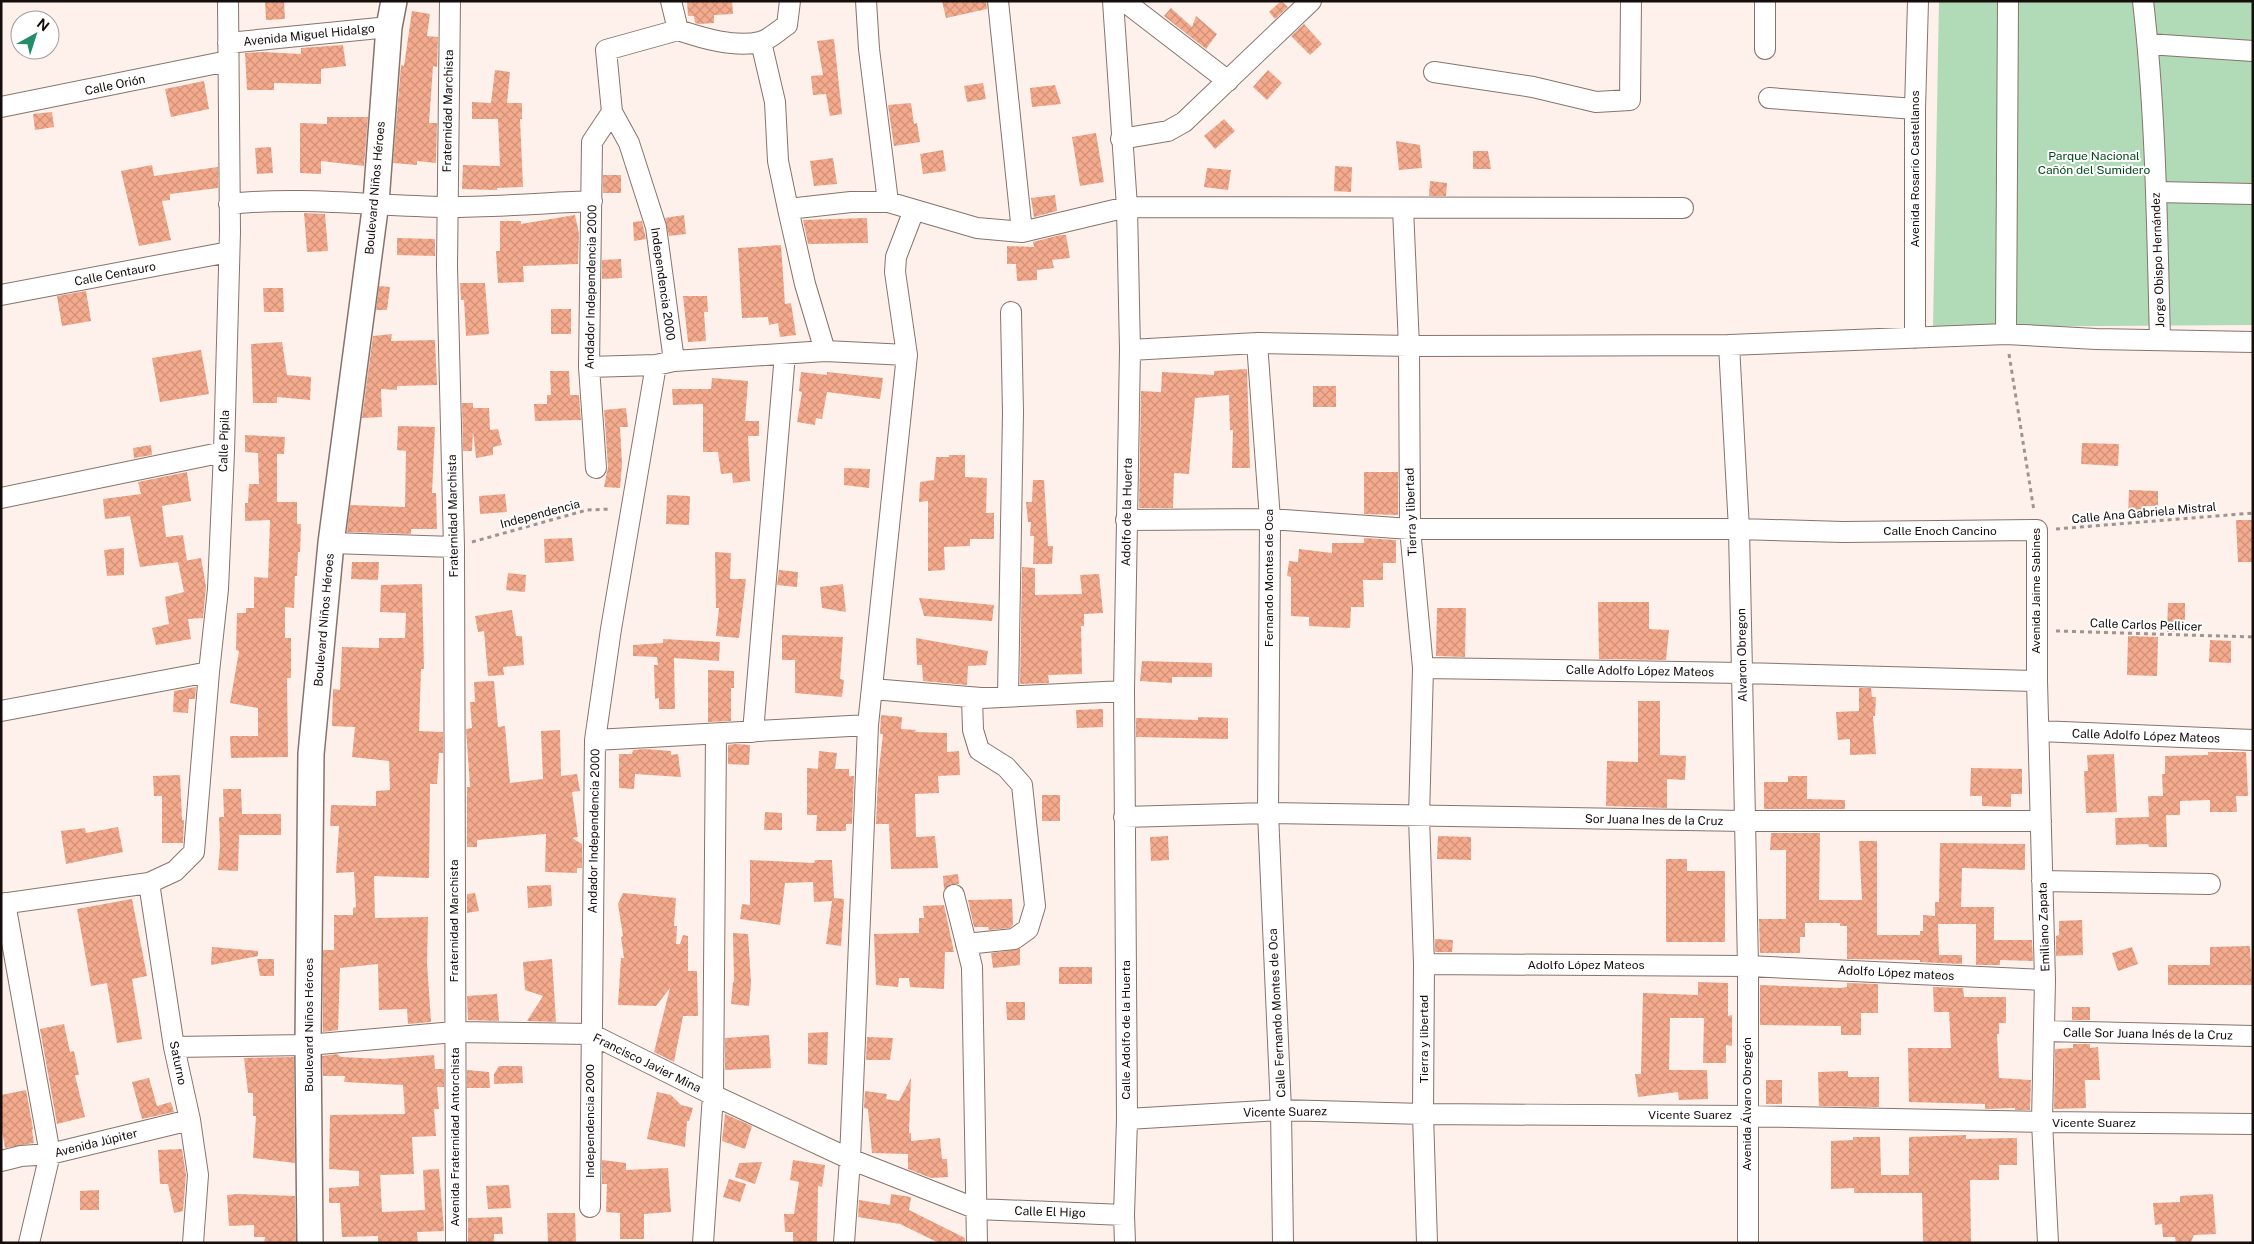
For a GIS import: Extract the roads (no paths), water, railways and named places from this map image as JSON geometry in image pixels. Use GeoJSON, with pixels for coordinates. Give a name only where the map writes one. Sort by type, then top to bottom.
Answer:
{"type":"FeatureCollection","features":[{"type":"Feature","properties":{"kind":"street","name":"Calle Pípila"},"geometry":{"type":"LineString","coordinates":[[149,883],[175,871],[194,852],[218,589],[224,452],[230,204],[228,1]]}},
{"type":"Feature","properties":{"kind":"street","name":"Boulevard Niños Héroes"},"geometry":{"type":"LineString","coordinates":[[310,1243],[308,1045],[312,754],[331,543],[376,202],[389,27],[394,1]]}},
{"type":"Feature","properties":{"kind":"street","name":"Fraternidad Marchista"},"geometry":{"type":"LineString","coordinates":[[450,1],[447,207],[454,547],[454,1032]]}},
{"type":"Feature","properties":{"kind":"street"},"geometry":{"type":"LineString","coordinates":[[671,1],[678,30],[711,41],[761,42],[787,25],[790,1]]}},
{"type":"Feature","properties":{"kind":"street"},"geometry":{"type":"LineString","coordinates":[[866,1],[869,49],[888,202]]}},
{"type":"Feature","properties":{"kind":"street"},"geometry":{"type":"LineString","coordinates":[[998,1],[1022,232]]}},
{"type":"Feature","properties":{"kind":"street","name":"Adolfo de la Huerta"},"geometry":{"type":"LineString","coordinates":[[1113,1],[1127,207],[1130,350],[1126,520],[1124,817]]}},
{"type":"Feature","properties":{"kind":"street"},"geometry":{"type":"LineString","coordinates":[[1124,1],[1228,81]]}},
{"type":"Feature","properties":{"kind":"street"},"geometry":{"type":"LineString","coordinates":[[1121,139],[1168,131],[1184,122],[1311,1]]}},
{"type":"Feature","properties":{"kind":"street"},"geometry":{"type":"LineString","coordinates":[[1434,72],[1533,87],[1596,102],[1630,100],[1631,1]]}},
{"type":"Feature","properties":{"kind":"street"},"geometry":{"type":"LineString","coordinates":[[1765,49],[1766,1]]}},
{"type":"Feature","properties":{"kind":"street","name":"Avenida Rosario Castellanos"},"geometry":{"type":"LineString","coordinates":[[1915,338],[1915,109],[1918,1]]}},
{"type":"Feature","properties":{"kind":"street"},"geometry":{"type":"LineString","coordinates":[[2006,334],[2008,1]]}},
{"type":"Feature","properties":{"kind":"street","name":"Jorge Obispo Hernández"},"geometry":{"type":"LineString","coordinates":[[2143,1],[2148,44],[2156,192],[2160,340]]}},
{"type":"Feature","properties":{"kind":"street","name":"Avenida Miguel Hidalgo"},"geometry":{"type":"LineString","coordinates":[[228,52],[389,27]]}},
{"type":"Feature","properties":{"kind":"street","name":"Independencia 2000"},"geometry":{"type":"LineString","coordinates":[[611,628],[632,508],[665,363],[656,227],[629,143],[612,112],[606,50],[678,30]]}},
{"type":"Feature","properties":{"kind":"street"},"geometry":{"type":"LineString","coordinates":[[761,42],[775,102],[778,161],[805,284],[824,351]]}},
{"type":"Feature","properties":{"kind":"street"},"geometry":{"type":"LineString","coordinates":[[2148,44],[2253,51]]}},
{"type":"Feature","properties":{"kind":"street","name":"Calle Orión"},"geometry":{"type":"LineString","coordinates":[[1,107],[228,52]]}},
{"type":"Feature","properties":{"kind":"street"},"geometry":{"type":"LineString","coordinates":[[1769,98],[1915,109]]}},
{"type":"Feature","properties":{"kind":"street","name":"Andador Independencia 2000"},"geometry":{"type":"LineString","coordinates":[[596,468],[589,367],[592,142],[612,112]]}},
{"type":"Feature","properties":{"kind":"street"},"geometry":{"type":"LineString","coordinates":[[2156,192],[2253,194]]}},
{"type":"Feature","properties":{"kind":"street"},"geometry":{"type":"LineString","coordinates":[[230,204],[267,200],[376,202],[447,207],[592,201]]}},
{"type":"Feature","properties":{"kind":"street"},"geometry":{"type":"LineString","coordinates":[[788,209],[850,202],[888,202],[978,228],[1022,232],[1127,207],[1683,208]]}},
{"type":"Feature","properties":{"kind":"street","name":"Tierra y libertad"},"geometry":{"type":"LineString","coordinates":[[1402,208],[1410,346],[1410,529],[1423,668],[1418,817],[1424,964],[1423,1114],[1428,1243]]}},
{"type":"Feature","properties":{"kind":"street"},"geometry":{"type":"LineString","coordinates":[[844,1243],[850,1159],[868,725],[907,355],[895,272],[896,257],[914,210]]}},
{"type":"Feature","properties":{"kind":"street","name":"Calle Centauro"},"geometry":{"type":"LineString","coordinates":[[1,295],[229,252]]}},
{"type":"Feature","properties":{"kind":"street"},"geometry":{"type":"LineString","coordinates":[[1008,696],[1013,413],[1011,312]]}},
{"type":"Feature","properties":{"kind":"street"},"geometry":{"type":"LineString","coordinates":[[1130,350],[1257,343],[1410,346],[1728,345],[2006,334],[2096,339],[2253,342]]}},
{"type":"Feature","properties":{"kind":"street","name":"Fernando Montes de Oca"},"geometry":{"type":"LineString","coordinates":[[1257,343],[1270,519],[1268,813]]}},
{"type":"Feature","properties":{"kind":"street","name":"Alvaron Obregon"},"geometry":{"type":"LineString","coordinates":[[1728,345],[1739,529],[1748,966]]}},
{"type":"Feature","properties":{"kind":"street"},"geometry":{"type":"LineString","coordinates":[[589,367],[824,351],[907,355]]}},
{"type":"Feature","properties":{"kind":"street"},"geometry":{"type":"LineString","coordinates":[[753,732],[785,354]]}},
{"type":"Feature","properties":{"kind":"street"},"geometry":{"type":"LineString","coordinates":[[1,498],[224,452]]}},
{"type":"Feature","properties":{"kind":"street","name":"Calle Enoch Cancino"},"geometry":{"type":"LineString","coordinates":[[1126,520],[1270,519],[1410,529],[1739,529],[1843,532],[2037,530]]}},
{"type":"Feature","properties":{"kind":"street","name":"Avenida Jaime Sabines"},"geometry":{"type":"LineString","coordinates":[[2037,530],[2038,630],[2036,681],[2038,731]]}},
{"type":"Feature","properties":{"kind":"street"},"geometry":{"type":"LineString","coordinates":[[331,543],[454,547]]}},
{"type":"Feature","properties":{"kind":"street","name":"Andador Independencia 2000"},"geometry":{"type":"LineString","coordinates":[[591,1034],[595,740],[611,628]]}},
{"type":"Feature","properties":{"kind":"street","name":"Calle Adolfo López Mateos"},"geometry":{"type":"LineString","coordinates":[[1423,668],[1742,673],[2036,681]]}},
{"type":"Feature","properties":{"kind":"street"},"geometry":{"type":"LineString","coordinates":[[1,711],[209,672]]}},
{"type":"Feature","properties":{"kind":"street"},"geometry":{"type":"LineString","coordinates":[[872,690],[972,698],[1124,691]]}},
{"type":"Feature","properties":{"kind":"street"},"geometry":{"type":"LineString","coordinates":[[966,944],[1014,939],[1028,929],[1035,906],[1022,785],[1006,767],[979,750],[973,730],[972,698]]}},
{"type":"Feature","properties":{"kind":"street"},"geometry":{"type":"LineString","coordinates":[[595,740],[868,725]]}},
{"type":"Feature","properties":{"kind":"street","name":"Calle Adolfo López Mateos"},"geometry":{"type":"LineString","coordinates":[[2038,731],[2253,740]]}},
{"type":"Feature","properties":{"kind":"street","name":"Emiliano Zapata"},"geometry":{"type":"LineString","coordinates":[[2038,731],[2045,980],[2042,1122],[2048,1243]]}},
{"type":"Feature","properties":{"kind":"street"},"geometry":{"type":"LineString","coordinates":[[704,1243],[713,1095],[716,734]]}},
{"type":"Feature","properties":{"kind":"street","name":"Sor Juana Ines de la Cruz"},"geometry":{"type":"LineString","coordinates":[[1124,817],[1268,813],[1745,822],[2041,821]]}},
{"type":"Feature","properties":{"kind":"street","name":"Calle Fernando Montes de Oca"},"geometry":{"type":"LineString","coordinates":[[1268,813],[1281,1110],[1283,1243]]}},
{"type":"Feature","properties":{"kind":"street","name":"Calle Adolfo de la Huerta"},"geometry":{"type":"LineString","coordinates":[[1124,817],[1127,1119],[1125,1243]]}},
{"type":"Feature","properties":{"kind":"street"},"geometry":{"type":"LineString","coordinates":[[2042,881],[2210,884]]}},
{"type":"Feature","properties":{"kind":"street"},"geometry":{"type":"LineString","coordinates":[[29,1243],[50,1154],[3,903],[149,883]]}},
{"type":"Feature","properties":{"kind":"street","name":"Saturno"},"geometry":{"type":"LineString","coordinates":[[149,883],[174,1047],[190,1120],[198,1175],[193,1243]]}},
{"type":"Feature","properties":{"kind":"street"},"geometry":{"type":"LineString","coordinates":[[954,895],[972,967],[977,1243]]}},
{"type":"Feature","properties":{"kind":"street","name":"Adolfo López Mateos"},"geometry":{"type":"LineString","coordinates":[[1424,964],[1748,966]]}},
{"type":"Feature","properties":{"kind":"street","name":"Adolfo López mateos"},"geometry":{"type":"LineString","coordinates":[[1748,966],[2045,980]]}},
{"type":"Feature","properties":{"kind":"street","name":"Avenida Álvaro Obregón"},"geometry":{"type":"LineString","coordinates":[[1748,966],[1748,1243]]}},
{"type":"Feature","properties":{"kind":"street","name":"Calle Sor Juana Inés de la Cruz"},"geometry":{"type":"LineString","coordinates":[[2044,1031],[2253,1036]]}},
{"type":"Feature","properties":{"kind":"street","name":"Francisco Javier Mina"},"geometry":{"type":"LineString","coordinates":[[174,1047],[308,1045],[454,1032],[591,1034],[713,1095],[850,1159],[976,1209]]}},
{"type":"Feature","properties":{"kind":"street","name":"Avenida Fraternidad Antorchista"},"geometry":{"type":"LineString","coordinates":[[454,1032],[456,1243]]}},
{"type":"Feature","properties":{"kind":"street","name":"Independencia 2000"},"geometry":{"type":"LineString","coordinates":[[590,1207],[591,1034]]}},
{"type":"Feature","properties":{"kind":"street","name":"Vicente Suarez"},"geometry":{"type":"LineString","coordinates":[[1127,1119],[1281,1110],[1423,1114],[1747,1116],[2253,1124]]}},
{"type":"Feature","properties":{"kind":"street","name":"Avenida Júpiter"},"geometry":{"type":"LineString","coordinates":[[1,1161],[21,1156],[50,1154],[190,1120]]}},
{"type":"Feature","properties":{"kind":"street","name":"Calle El Higo"},"geometry":{"type":"LineString","coordinates":[[976,1209],[1124,1215]]}},
{"type":"Feature","properties":{"kind":"park label","name":"Parque Nacional Cañón del Sumidero"},"geometry":{"type":"Point","coordinates":[2094,163]}}]}
